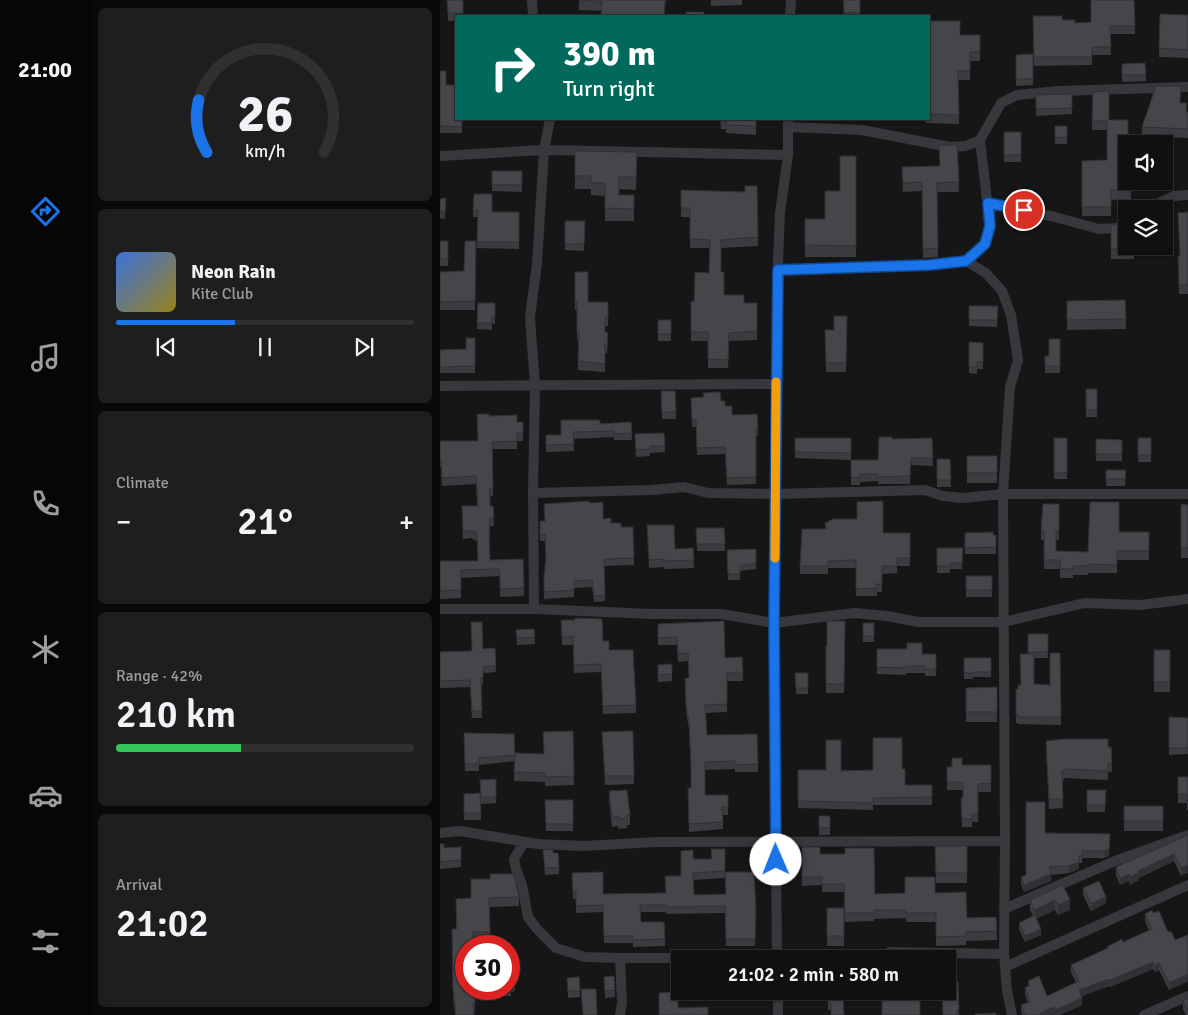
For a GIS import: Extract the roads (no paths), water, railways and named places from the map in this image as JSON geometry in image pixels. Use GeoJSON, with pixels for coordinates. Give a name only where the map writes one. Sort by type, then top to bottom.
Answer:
{"type":"FeatureCollection","features":[{"type":"Feature","properties":{"kind":"street"},"geometry":{"type":"LineString","coordinates":[[532,0],[533,15]]}},
{"type":"Feature","properties":{"kind":"street"},"geometry":{"type":"LineString","coordinates":[[790,15],[791,0]]}},
{"type":"Feature","properties":{"kind":"street"},"geometry":{"type":"LineString","coordinates":[[778,270],[929,265],[966,261],[985,244],[990,226],[980,140],[1001,103],[1017,95],[1058,91],[1188,87]]}},
{"type":"Feature","properties":{"kind":"street"},"geometry":{"type":"LineString","coordinates":[[534,609],[533,493],[535,385],[530,317],[537,264],[544,150],[550,120]]}},
{"type":"Feature","properties":{"kind":"street"},"geometry":{"type":"LineString","coordinates":[[778,950],[774,623],[776,384],[780,213],[788,155],[788,123],[862,130],[950,147],[966,146],[980,140]]}},
{"type":"Feature","properties":{"kind":"street"},"geometry":{"type":"LineString","coordinates":[[440,156],[544,150],[788,155]]}},
{"type":"Feature","properties":{"kind":"street"},"geometry":{"type":"LineString","coordinates":[[1165,200],[1174,196],[1188,195]]}},
{"type":"Feature","properties":{"kind":"street"},"geometry":{"type":"LineString","coordinates":[[988,203],[1055,217],[1099,229],[1118,227]]}},
{"type":"Feature","properties":{"kind":"street"},"geometry":{"type":"LineString","coordinates":[[966,261],[986,273],[1002,291],[1011,315],[1018,360],[1010,387],[1003,494],[1004,954],[1006,991],[1012,1015]]}},
{"type":"Feature","properties":{"kind":"street"},"geometry":{"type":"LineString","coordinates":[[440,386],[776,384]]}},
{"type":"Feature","properties":{"kind":"street"},"geometry":{"type":"LineString","coordinates":[[533,493],[652,490],[684,487],[708,493],[776,494],[925,490],[943,496],[963,498],[1003,494],[1188,494]]}},
{"type":"Feature","properties":{"kind":"street"},"geometry":{"type":"LineString","coordinates":[[440,609],[534,609],[653,614],[721,614],[774,623],[854,613],[887,616],[918,622],[1004,622],[1084,603],[1140,605],[1188,600]]}},
{"type":"Feature","properties":{"kind":"street"},"geometry":{"type":"LineString","coordinates":[[440,833],[460,831],[538,844],[583,846],[657,842],[1005,841]]}},
{"type":"Feature","properties":{"kind":"street"},"geometry":{"type":"LineString","coordinates":[[1004,909],[1115,861],[1188,835]]}},
{"type":"Feature","properties":{"kind":"street"},"geometry":{"type":"LineString","coordinates":[[524,842],[514,858],[522,885],[528,918],[556,948],[585,956],[671,958]]}},
{"type":"Feature","properties":{"kind":"street"},"geometry":{"type":"LineString","coordinates":[[1005,967],[1188,885]]}},
{"type":"Feature","properties":{"kind":"street"},"geometry":{"type":"LineString","coordinates":[[956,953],[1004,954]]}},
{"type":"Feature","properties":{"kind":"street"},"geometry":{"type":"LineString","coordinates":[[620,958],[622,1003],[620,1015]]}},
{"type":"Feature","properties":{"kind":"street"},"geometry":{"type":"LineString","coordinates":[[1144,1015],[1188,996]]}},
{"type":"Feature","properties":{"kind":"street"},"geometry":{"type":"LineString","coordinates":[[778,1000],[778,1015]]}}]}
